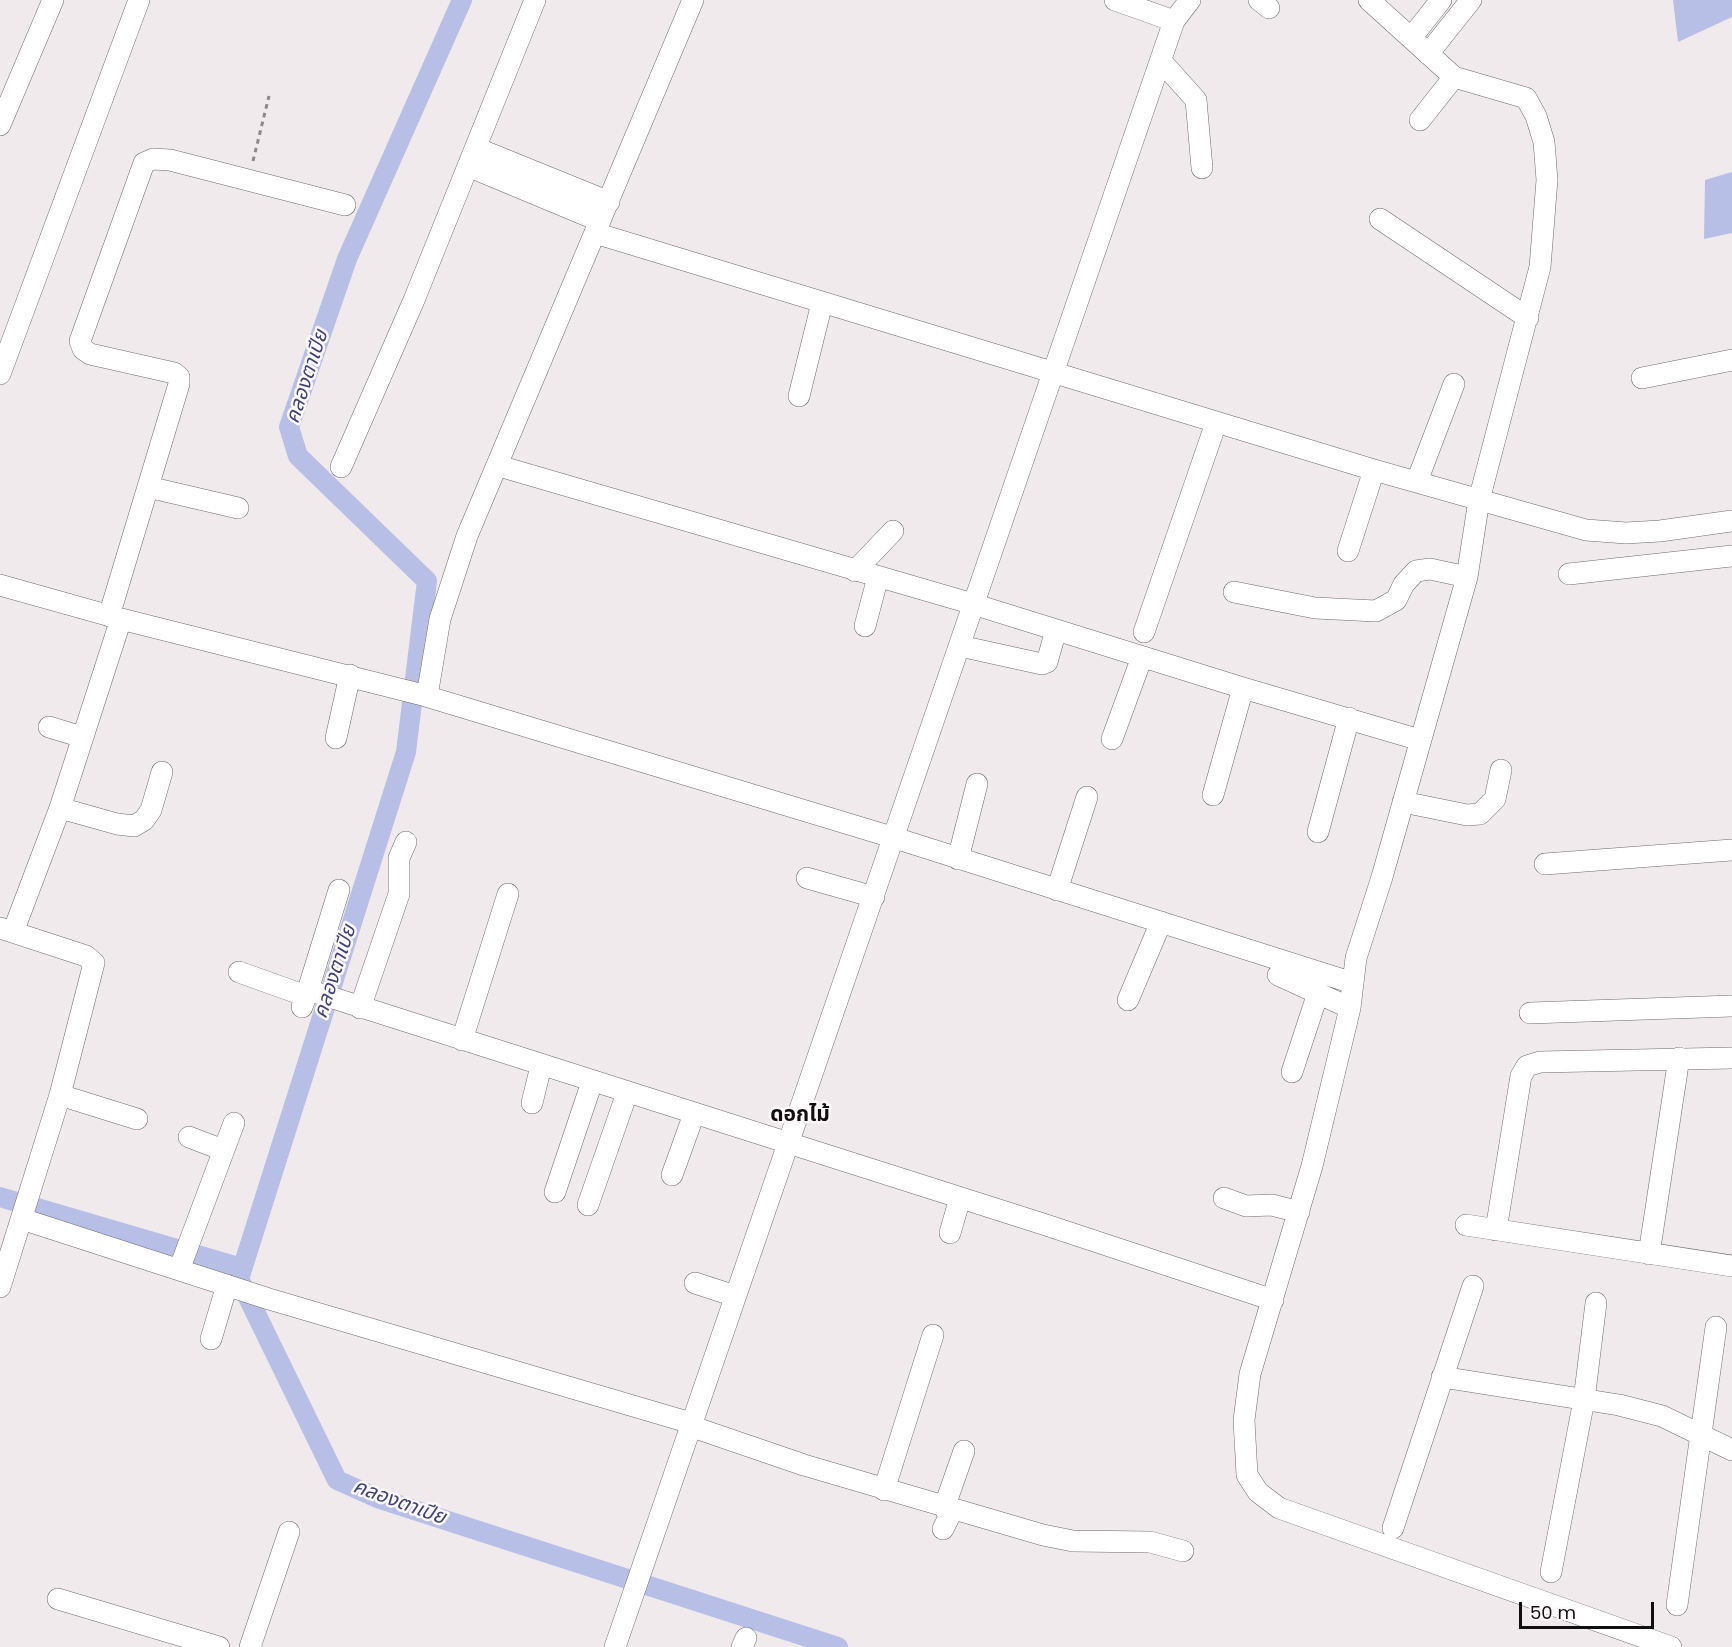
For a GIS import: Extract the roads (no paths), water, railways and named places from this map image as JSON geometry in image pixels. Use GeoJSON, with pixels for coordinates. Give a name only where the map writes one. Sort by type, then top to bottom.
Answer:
{"type":"FeatureCollection","features":[{"type":"Feature","properties":{"kind":"street"},"geometry":{"type":"LineString","coordinates":[[0,126],[33,52],[52,0]]}},
{"type":"Feature","properties":{"kind":"street"},"geometry":{"type":"LineString","coordinates":[[2,365],[139,0]]}},
{"type":"Feature","properties":{"kind":"street"},"geometry":{"type":"LineString","coordinates":[[341,467],[414,300],[535,0]]}},
{"type":"Feature","properties":{"kind":"street"},"geometry":{"type":"LineString","coordinates":[[423,695],[440,619],[467,536],[499,466],[693,0]]}},
{"type":"Feature","properties":{"kind":"street"},"geometry":{"type":"LineString","coordinates":[[1115,0],[1174,21]]}},
{"type":"Feature","properties":{"kind":"street"},"geometry":{"type":"LineString","coordinates":[[615,1647],[1174,21],[1190,0]]}},
{"type":"Feature","properties":{"kind":"street"},"geometry":{"type":"LineString","coordinates":[[1369,0],[1454,77],[1526,98],[1536,116],[1544,142],[1547,180],[1540,267],[1479,500],[1467,577],[1356,958],[1350,1008],[1299,1212],[1250,1374],[1244,1420],[1247,1476],[1258,1492],[1279,1508],[1671,1647]]}},
{"type":"Feature","properties":{"kind":"street"},"geometry":{"type":"LineString","coordinates":[[1411,38],[1441,0]]}},
{"type":"Feature","properties":{"kind":"street"},"geometry":{"type":"LineString","coordinates":[[1428,54],[1471,0]]}},
{"type":"Feature","properties":{"kind":"street"},"geometry":{"type":"LineString","coordinates":[[1161,61],[1196,100],[1202,168]]}},
{"type":"Feature","properties":{"kind":"street"},"geometry":{"type":"LineString","coordinates":[[1420,120],[1454,77]]}},
{"type":"Feature","properties":{"kind":"street"},"geometry":{"type":"LineString","coordinates":[[472,157],[609,202]]}},
{"type":"Feature","properties":{"kind":"street"},"geometry":{"type":"LineString","coordinates":[[472,157],[598,227],[822,303],[1374,470],[1586,530],[1626,533],[1732,521]]}},
{"type":"Feature","properties":{"kind":"street"},"geometry":{"type":"LineString","coordinates":[[2,1277],[58,1101],[94,963],[86,956],[5,933],[60,808],[115,618],[148,487],[180,384],[179,376],[174,373],[90,354],[83,349],[80,341],[144,163],[160,158],[345,205]]}},
{"type":"Feature","properties":{"kind":"street"},"geometry":{"type":"LineString","coordinates":[[1380,219],[1528,318]]}},
{"type":"Feature","properties":{"kind":"street"},"geometry":{"type":"LineString","coordinates":[[798,396],[822,303]]}},
{"type":"Feature","properties":{"kind":"street"},"geometry":{"type":"LineString","coordinates":[[1642,378],[1732,360]]}},
{"type":"Feature","properties":{"kind":"street"},"geometry":{"type":"LineString","coordinates":[[1418,481],[1454,384]]}},
{"type":"Feature","properties":{"kind":"street"},"geometry":{"type":"LineString","coordinates":[[1144,632],[1216,423]]}},
{"type":"Feature","properties":{"kind":"street"},"geometry":{"type":"LineString","coordinates":[[499,466],[973,604],[1420,740]]}},
{"type":"Feature","properties":{"kind":"street"},"geometry":{"type":"LineString","coordinates":[[1348,551],[1374,470]]}},
{"type":"Feature","properties":{"kind":"street"},"geometry":{"type":"LineString","coordinates":[[148,487],[238,508]]}},
{"type":"Feature","properties":{"kind":"street"},"geometry":{"type":"LineString","coordinates":[[1689,527],[1694,560]]}},
{"type":"Feature","properties":{"kind":"street"},"geometry":{"type":"LineString","coordinates":[[855,570],[893,531]]}},
{"type":"Feature","properties":{"kind":"street"},"geometry":{"type":"LineString","coordinates":[[1569,574],[1732,556]]}},
{"type":"Feature","properties":{"kind":"street"},"geometry":{"type":"LineString","coordinates":[[1234,592],[1315,608],[1376,611],[1396,600],[1404,584],[1416,571],[1430,569],[1467,577]]}},
{"type":"Feature","properties":{"kind":"street"},"geometry":{"type":"LineString","coordinates":[[865,626],[878,577]]}},
{"type":"Feature","properties":{"kind":"street"},"geometry":{"type":"LineString","coordinates":[[0,585],[115,618],[423,695],[895,838],[1353,983]]}},
{"type":"Feature","properties":{"kind":"street"},"geometry":{"type":"LineString","coordinates":[[960,646],[1042,664],[1047,662],[1056,630]]}},
{"type":"Feature","properties":{"kind":"street"},"geometry":{"type":"LineString","coordinates":[[1112,739],[1142,657]]}},
{"type":"Feature","properties":{"kind":"street"},"geometry":{"type":"LineString","coordinates":[[336,738],[354,676]]}},
{"type":"Feature","properties":{"kind":"street"},"geometry":{"type":"LineString","coordinates":[[1212,795],[1243,688]]}},
{"type":"Feature","properties":{"kind":"street"},"geometry":{"type":"LineString","coordinates":[[1318,832],[1349,718]]}},
{"type":"Feature","properties":{"kind":"street"},"geometry":{"type":"LineString","coordinates":[[49,727],[82,737]]}},
{"type":"Feature","properties":{"kind":"street"},"geometry":{"type":"LineString","coordinates":[[1403,802],[1467,815],[1480,814],[1495,800],[1501,770]]}},
{"type":"Feature","properties":{"kind":"street"},"geometry":{"type":"LineString","coordinates":[[60,808],[117,824],[135,826],[144,820],[151,810],[162,771]]}},
{"type":"Feature","properties":{"kind":"street"},"geometry":{"type":"LineString","coordinates":[[958,859],[977,784]]}},
{"type":"Feature","properties":{"kind":"street"},"geometry":{"type":"LineString","coordinates":[[1057,890],[1087,797]]}},
{"type":"Feature","properties":{"kind":"street"},"geometry":{"type":"LineString","coordinates":[[360,1008],[399,894],[399,858],[405,842]]}},
{"type":"Feature","properties":{"kind":"street"},"geometry":{"type":"LineString","coordinates":[[1545,864],[1732,850]]}},
{"type":"Feature","properties":{"kind":"street"},"geometry":{"type":"LineString","coordinates":[[807,878],[874,897]]}},
{"type":"Feature","properties":{"kind":"street"},"geometry":{"type":"LineString","coordinates":[[308,996],[339,890]]}},
{"type":"Feature","properties":{"kind":"street"},"geometry":{"type":"LineString","coordinates":[[462,1040],[508,894]]}},
{"type":"Feature","properties":{"kind":"street"},"geometry":{"type":"LineString","coordinates":[[1128,1000],[1161,922]]}},
{"type":"Feature","properties":{"kind":"street"},"geometry":{"type":"LineString","coordinates":[[239,972],[308,996],[338,1000],[1273,1300]]}},
{"type":"Feature","properties":{"kind":"street"},"geometry":{"type":"LineString","coordinates":[[1278,975],[1350,1008]]}},
{"type":"Feature","properties":{"kind":"street"},"geometry":{"type":"LineString","coordinates":[[1292,1072],[1318,993]]}},
{"type":"Feature","properties":{"kind":"street"},"geometry":{"type":"LineString","coordinates":[[1530,1013],[1732,1006]]}},
{"type":"Feature","properties":{"kind":"street"},"geometry":{"type":"LineString","coordinates":[[1649,1254],[1679,1058]]}},
{"type":"Feature","properties":{"kind":"street"},"geometry":{"type":"LineString","coordinates":[[1496,1230],[1521,1076],[1527,1066],[1540,1062],[1732,1058]]}},
{"type":"Feature","properties":{"kind":"street"},"geometry":{"type":"LineString","coordinates":[[532,1103],[542,1066]]}},
{"type":"Feature","properties":{"kind":"street"},"geometry":{"type":"LineString","coordinates":[[555,1192],[592,1082]]}},
{"type":"Feature","properties":{"kind":"street"},"geometry":{"type":"LineString","coordinates":[[588,1205],[627,1093]]}},
{"type":"Feature","properties":{"kind":"street"},"geometry":{"type":"LineString","coordinates":[[58,1101],[131,1123]]}},
{"type":"Feature","properties":{"kind":"street"},"geometry":{"type":"LineString","coordinates":[[672,1174],[694,1114]]}},
{"type":"Feature","properties":{"kind":"street"},"geometry":{"type":"LineString","coordinates":[[181,1265],[234,1123]]}},
{"type":"Feature","properties":{"kind":"street"},"geometry":{"type":"LineString","coordinates":[[189,1137],[223,1150]]}},
{"type":"Feature","properties":{"kind":"street"},"geometry":{"type":"LineString","coordinates":[[950,1233],[960,1198]]}},
{"type":"Feature","properties":{"kind":"street"},"geometry":{"type":"LineString","coordinates":[[1224,1198],[1246,1206],[1272,1204],[1299,1212]]}},
{"type":"Feature","properties":{"kind":"street"},"geometry":{"type":"LineString","coordinates":[[23,1216],[181,1265],[235,1288],[269,1299],[691,1424],[884,1490],[946,1516],[1073,1541],[1150,1542],[1183,1551]]}},
{"type":"Feature","properties":{"kind":"street"},"geometry":{"type":"LineString","coordinates":[[1466,1224],[1732,1266]]}},
{"type":"Feature","properties":{"kind":"street"},"geometry":{"type":"LineString","coordinates":[[695,1283],[735,1296]]}},
{"type":"Feature","properties":{"kind":"street"},"geometry":{"type":"LineString","coordinates":[[1393,1528],[1473,1286]]}},
{"type":"Feature","properties":{"kind":"street"},"geometry":{"type":"LineString","coordinates":[[210,1339],[235,1288]]}},
{"type":"Feature","properties":{"kind":"street"},"geometry":{"type":"LineString","coordinates":[[1551,1572],[1584,1400],[1596,1303]]}},
{"type":"Feature","properties":{"kind":"street"},"geometry":{"type":"LineString","coordinates":[[1677,1605],[1716,1327]]}},
{"type":"Feature","properties":{"kind":"street"},"geometry":{"type":"LineString","coordinates":[[884,1490],[933,1335]]}},
{"type":"Feature","properties":{"kind":"street"},"geometry":{"type":"LineString","coordinates":[[1442,1377],[1619,1405],[1662,1416],[1732,1450]]}},
{"type":"Feature","properties":{"kind":"street"},"geometry":{"type":"LineString","coordinates":[[946,1516],[964,1451]]}},
{"type":"Feature","properties":{"kind":"street"},"geometry":{"type":"LineString","coordinates":[[250,1647],[289,1532]]}},
{"type":"Feature","properties":{"kind":"street"},"geometry":{"type":"LineString","coordinates":[[58,1599],[219,1647]]}},
{"type":"Feature","properties":{"kind":"water"},"geometry":{"type":"Polygon","coordinates":[[[1673,0],[1732,0],[1732,17],[1678,42],[1673,0]]]}},
{"type":"Feature","properties":{"kind":"water"},"geometry":{"type":"Polygon","coordinates":[[[1732,172],[1732,233],[1704,239],[1705,180],[1732,172]]]}},
{"type":"Feature","properties":{"kind":"waterway","name":"คลองตาเปีย"},"geometry":{"type":"LineString","coordinates":[[462,0],[347,259],[289,427],[298,456],[427,581],[406,752],[239,1279],[337,1480],[377,1498],[838,1647]]}},
{"type":"Feature","properties":{"kind":"waterway"},"geometry":{"type":"LineString","coordinates":[[0,1197],[242,1268]]}},
{"type":"Feature","properties":{"kind":"district","name":"ดอกไม้"},"geometry":{"type":"Point","coordinates":[800,1116]}}]}
